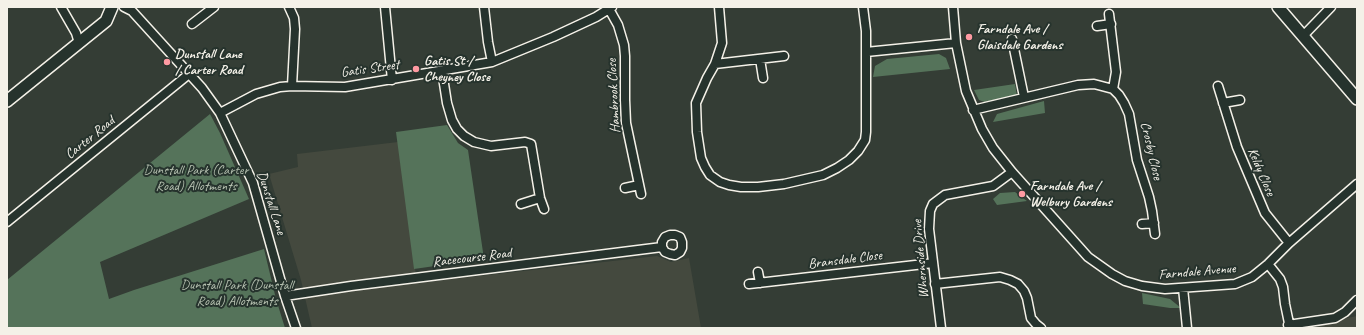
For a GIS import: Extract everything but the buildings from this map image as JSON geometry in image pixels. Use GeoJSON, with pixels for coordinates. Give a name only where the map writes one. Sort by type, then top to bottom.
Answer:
{"type":"FeatureCollection","features":[{"type":"Feature","properties":{"kind":"street"},"geometry":{"type":"LineString","coordinates":[[61,7],[76,33],[79,43]]}},
{"type":"Feature","properties":{"kind":"street"},"geometry":{"type":"LineString","coordinates":[[7,101],[106,21],[112,7]]}},
{"type":"Feature","properties":{"kind":"street","name":"Dunstall Lane"},"geometry":{"type":"LineString","coordinates":[[124,7],[132,11],[202,88],[220,113],[253,183],[285,296],[296,328]]}},
{"type":"Feature","properties":{"kind":"street"},"geometry":{"type":"LineString","coordinates":[[192,24],[214,7]]}},
{"type":"Feature","properties":{"kind":"street"},"geometry":{"type":"LineString","coordinates":[[289,7],[294,18],[295,29],[292,86]]}},
{"type":"Feature","properties":{"kind":"street"},"geometry":{"type":"LineString","coordinates":[[385,7],[392,80]]}},
{"type":"Feature","properties":{"kind":"street"},"geometry":{"type":"LineString","coordinates":[[484,7],[492,62]]}},
{"type":"Feature","properties":{"kind":"street"},"geometry":{"type":"LineString","coordinates":[[719,7],[722,43],[715,64],[707,78],[696,104],[697,132],[701,158],[704,167],[710,175],[720,182],[741,187],[784,184],[823,174],[837,168],[849,160],[858,151],[865,140],[866,132],[866,19],[864,7]]}},
{"type":"Feature","properties":{"kind":"street","name":"Farndale Avenue"},"geometry":{"type":"LineString","coordinates":[[954,7],[956,43],[966,91],[973,110],[993,148],[1012,172],[1088,257],[1101,267],[1125,281],[1159,289],[1235,284],[1252,277],[1357,184]]}},
{"type":"Feature","properties":{"kind":"street"},"geometry":{"type":"LineString","coordinates":[[1278,7],[1357,98]]}},
{"type":"Feature","properties":{"kind":"street"},"geometry":{"type":"LineString","coordinates":[[1303,36],[1331,7]]}},
{"type":"Feature","properties":{"kind":"street","name":"Gatis Street"},"geometry":{"type":"LineString","coordinates":[[220,113],[256,94],[275,88],[292,86],[345,87],[492,62],[553,37],[596,17],[610,8]]}},
{"type":"Feature","properties":{"kind":"street","name":"Hambrook Close"},"geometry":{"type":"LineString","coordinates":[[610,8],[618,25],[624,45],[626,123],[641,194]]}},
{"type":"Feature","properties":{"kind":"street"},"geometry":{"type":"LineString","coordinates":[[973,110],[1078,85],[1094,84],[1112,89],[1116,72],[1110,14]]}},
{"type":"Feature","properties":{"kind":"street"},"geometry":{"type":"LineString","coordinates":[[1097,26],[1111,24]]}},
{"type":"Feature","properties":{"kind":"street"},"geometry":{"type":"LineString","coordinates":[[1012,39],[1024,97]]}},
{"type":"Feature","properties":{"kind":"street"},"geometry":{"type":"LineString","coordinates":[[866,52],[956,43]]}},
{"type":"Feature","properties":{"kind":"street"},"geometry":{"type":"LineString","coordinates":[[715,64],[784,56]]}},
{"type":"Feature","properties":{"kind":"street"},"geometry":{"type":"LineString","coordinates":[[760,59],[763,78]]}},
{"type":"Feature","properties":{"kind":"street"},"geometry":{"type":"LineString","coordinates":[[442,71],[447,103],[452,120],[457,129],[464,136],[474,142],[491,146],[525,142],[531,144],[540,198],[544,209]]}},
{"type":"Feature","properties":{"kind":"street","name":"Carter Road"},"geometry":{"type":"LineString","coordinates":[[7,222],[189,74]]}},
{"type":"Feature","properties":{"kind":"street","name":"Keldy Close"},"geometry":{"type":"LineString","coordinates":[[1218,86],[1237,147],[1265,214],[1290,243]]}},
{"type":"Feature","properties":{"kind":"street","name":"Crosby Close"},"geometry":{"type":"LineString","coordinates":[[1112,89],[1119,95],[1129,114],[1137,160],[1149,197],[1155,234]]}},
{"type":"Feature","properties":{"kind":"street"},"geometry":{"type":"LineString","coordinates":[[1223,103],[1240,100]]}},
{"type":"Feature","properties":{"kind":"street","name":"Whernside Drive"},"geometry":{"type":"LineString","coordinates":[[941,328],[928,218],[930,211],[934,204],[945,195],[993,186],[1012,172]]}},
{"type":"Feature","properties":{"kind":"street"},"geometry":{"type":"LineString","coordinates":[[625,188],[639,185]]}},
{"type":"Feature","properties":{"kind":"street"},"geometry":{"type":"LineString","coordinates":[[521,204],[540,198]]}},
{"type":"Feature","properties":{"kind":"street"},"geometry":{"type":"LineString","coordinates":[[1142,224],[1154,223]]}},
{"type":"Feature","properties":{"kind":"street","name":"Racecourse Road"},"geometry":{"type":"LineString","coordinates":[[285,296],[351,286],[662,247]]}},
{"type":"Feature","properties":{"kind":"street","name":"Bransdale Close"},"geometry":{"type":"LineString","coordinates":[[749,284],[933,263]]}},
{"type":"Feature","properties":{"kind":"street"},"geometry":{"type":"LineString","coordinates":[[1268,264],[1280,279],[1283,287],[1289,327],[1334,318],[1345,312],[1357,300]]}},
{"type":"Feature","properties":{"kind":"street"},"geometry":{"type":"LineString","coordinates":[[758,272],[760,283]]}},
{"type":"Feature","properties":{"kind":"street"},"geometry":{"type":"LineString","coordinates":[[935,284],[1000,277],[1010,280],[1018,284],[1024,291],[1031,318],[1041,328]]}},
{"type":"Feature","properties":{"kind":"street"},"geometry":{"type":"LineString","coordinates":[[1183,288],[1187,328]]}},
{"type":"Feature","properties":{"kind":"shaded area"},"geometry":{"type":"Polygon","coordinates":[[[398,142],[417,283],[657,256],[671,262],[689,258],[701,328],[312,328],[301,280],[269,174],[298,167],[297,154],[398,142]]]}},
{"type":"Feature","properties":{"kind":"shaded area"},"geometry":{"type":"Polygon","coordinates":[[[1357,316],[1357,328],[1317,328],[1318,324],[1357,316]]]}},
{"type":"Feature","properties":{"kind":"green space"},"geometry":{"type":"Polygon","coordinates":[[[939,54],[946,58],[950,69],[873,77],[875,66],[887,59],[939,54]]]}},
{"type":"Feature","properties":{"kind":"green space"},"geometry":{"type":"Polygon","coordinates":[[[1015,84],[1017,96],[987,103],[979,100],[974,90],[1015,84]]]}},
{"type":"Feature","properties":{"kind":"green space"},"geometry":{"type":"Polygon","coordinates":[[[1044,101],[1045,113],[993,122],[997,114],[1044,101]]]}},
{"type":"Feature","properties":{"kind":"green space","name":"Dunstall Park (Carter Road) Allotments"},"geometry":{"type":"Polygon","coordinates":[[[210,114],[249,199],[100,262],[109,299],[264,249],[276,299],[285,328],[7,328],[7,280],[210,114]]]}},
{"type":"Feature","properties":{"kind":"green space"},"geometry":{"type":"Polygon","coordinates":[[[447,125],[458,143],[468,150],[484,259],[414,269],[396,132],[447,125]]]}},
{"type":"Feature","properties":{"kind":"green space"},"geometry":{"type":"Polygon","coordinates":[[[1015,192],[1027,201],[997,205],[993,199],[1000,193],[1015,192]]]}},
{"type":"Feature","properties":{"kind":"green space"},"geometry":{"type":"Polygon","coordinates":[[[1142,293],[1170,299],[1181,308],[1143,304],[1142,293]]]}},
{"type":"Feature","properties":{"kind":"place","name":"Farndale Ave / Glaisdale Gardens"},"geometry":{"type":"Point","coordinates":[969,37]}},
{"type":"Feature","properties":{"kind":"place","name":"Dunstall Lane / Carter Road"},"geometry":{"type":"Point","coordinates":[167,62]}},
{"type":"Feature","properties":{"kind":"place","name":"Gatis St / Cheyney Close"},"geometry":{"type":"Point","coordinates":[416,69]}},
{"type":"Feature","properties":{"kind":"place","name":"Farndale Ave / Welbury Gardens"},"geometry":{"type":"Point","coordinates":[1022,194]}},
{"type":"Feature","properties":{"kind":"park label","name":"Dunstall Park (Dunstall Road) Allotments"},"geometry":{"type":"Point","coordinates":[237,294]}}]}
